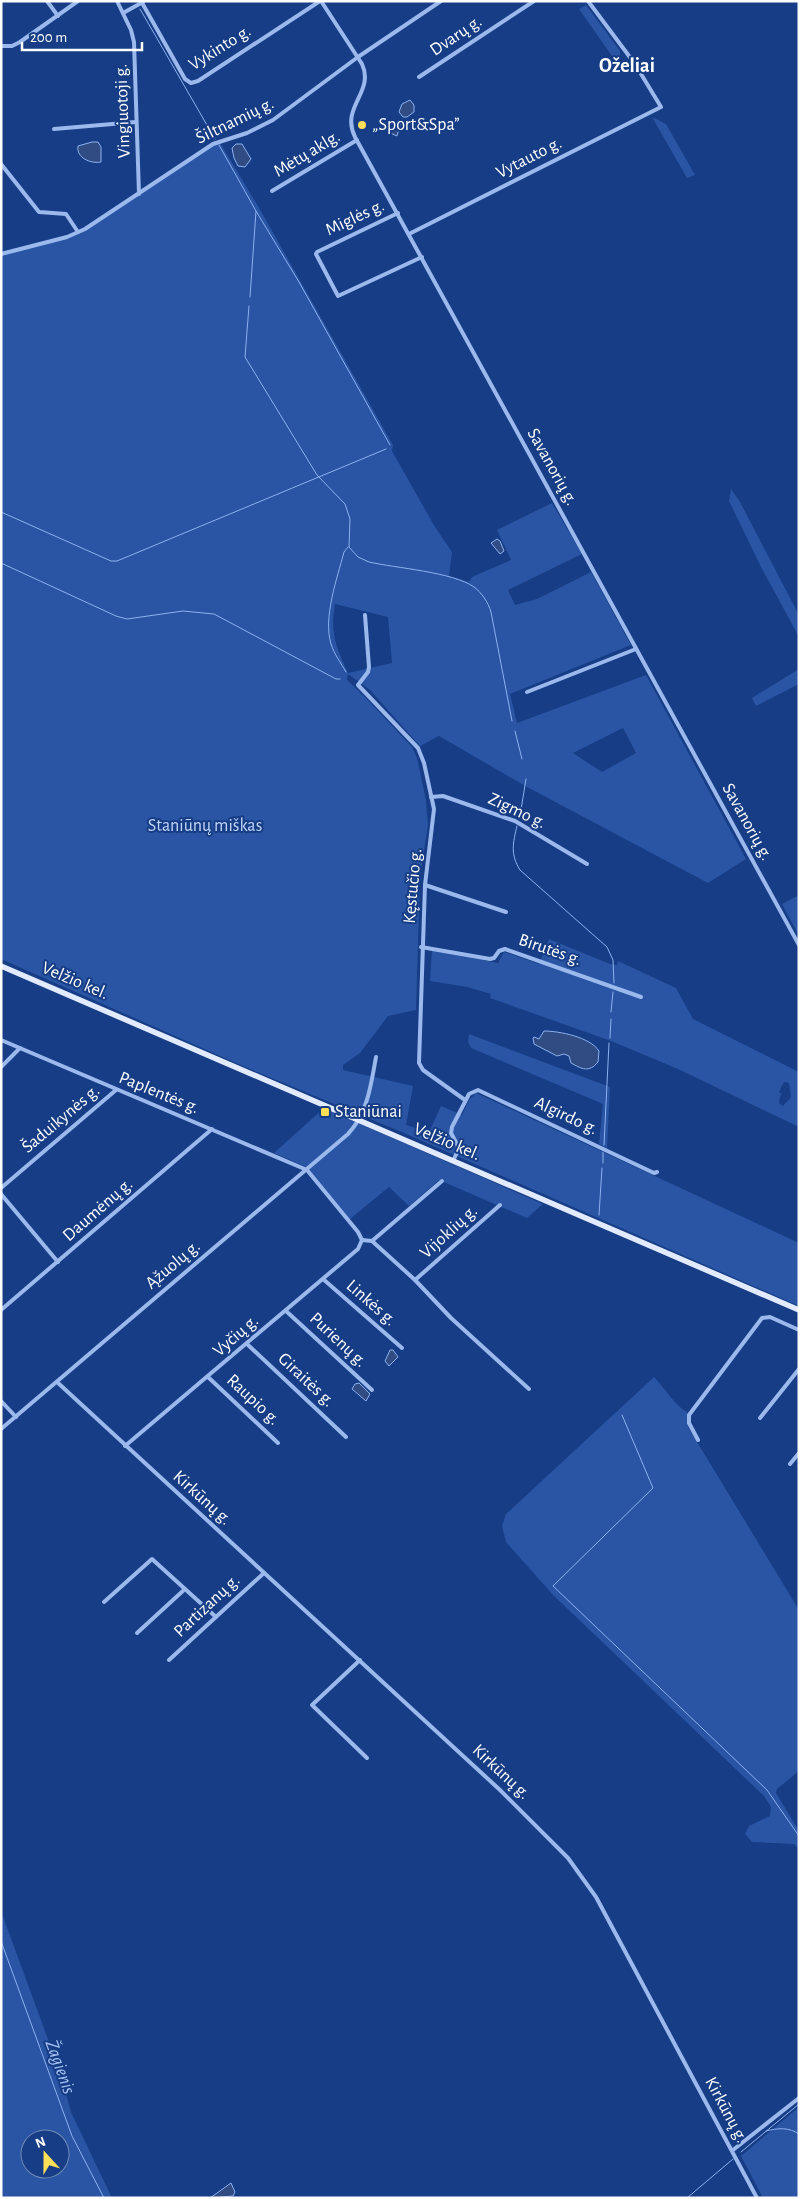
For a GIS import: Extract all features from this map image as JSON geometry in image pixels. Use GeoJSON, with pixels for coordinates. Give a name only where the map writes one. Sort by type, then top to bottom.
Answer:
{"type":"FeatureCollection","features":[{"type":"Feature","properties":{"kind":"main road","name":"Velžio kel."},"geometry":{"type":"LineString","coordinates":[[1,966],[799,1310]]}},
{"type":"Feature","properties":{"kind":"street"},"geometry":{"type":"LineString","coordinates":[[47,1],[58,16]]}},
{"type":"Feature","properties":{"kind":"street"},"geometry":{"type":"LineString","coordinates":[[1,46],[16,44],[78,1]]}},
{"type":"Feature","properties":{"kind":"street","name":"Vingiuotoji g."},"geometry":{"type":"LineString","coordinates":[[116,1],[131,30],[134,42],[139,194]]}},
{"type":"Feature","properties":{"kind":"street","name":"Vykinto g."},"geometry":{"type":"LineString","coordinates":[[142,2],[185,80],[191,83],[198,81],[320,1]]}},
{"type":"Feature","properties":{"kind":"street","name":"Savanorių g."},"geometry":{"type":"LineString","coordinates":[[320,1],[358,57],[366,74],[365,84],[350,117],[351,130],[410,234],[799,945]]}},
{"type":"Feature","properties":{"kind":"street","name":"Šiltnamių g."},"geometry":{"type":"LineString","coordinates":[[1,254],[78,232],[213,144],[246,133],[273,120],[358,57],[441,1]]}},
{"type":"Feature","properties":{"kind":"street","name":"Dvarų g."},"geometry":{"type":"LineString","coordinates":[[419,77],[534,1]]}},
{"type":"Feature","properties":{"kind":"street","name":"Vytauto g."},"geometry":{"type":"LineString","coordinates":[[410,234],[661,108],[635,64],[588,1]]}},
{"type":"Feature","properties":{"kind":"street"},"geometry":{"type":"LineString","coordinates":[[123,13],[142,2]]}},
{"type":"Feature","properties":{"kind":"street"},"geometry":{"type":"LineString","coordinates":[[54,129],[136,122]]}},
{"type":"Feature","properties":{"kind":"street","name":"Mėtų aklg."},"geometry":{"type":"LineString","coordinates":[[272,191],[357,140]]}},
{"type":"Feature","properties":{"kind":"street"},"geometry":{"type":"LineString","coordinates":[[1,164],[39,212],[66,214],[78,232]]}},
{"type":"Feature","properties":{"kind":"street","name":"Miglės g."},"geometry":{"type":"LineString","coordinates":[[398,213],[317,252],[316,254],[338,296],[422,257]]}},
{"type":"Feature","properties":{"kind":"street","name":"Kęstučio g."},"geometry":{"type":"LineString","coordinates":[[365,615],[370,667],[358,684],[418,748],[424,763],[434,809],[425,885],[421,947],[419,1063],[423,1070],[465,1100]]}},
{"type":"Feature","properties":{"kind":"street"},"geometry":{"type":"LineString","coordinates":[[527,692],[636,649]]}},
{"type":"Feature","properties":{"kind":"street","name":"Zigmo g."},"geometry":{"type":"LineString","coordinates":[[431,797],[443,796],[515,821],[587,864]]}},
{"type":"Feature","properties":{"kind":"street"},"geometry":{"type":"LineString","coordinates":[[425,885],[506,912]]}},
{"type":"Feature","properties":{"kind":"street","name":"Birutės g."},"geometry":{"type":"LineString","coordinates":[[421,947],[490,959],[494,958],[499,951],[505,949],[641,997]]}},
{"type":"Feature","properties":{"kind":"street","name":"Paplentės g."},"geometry":{"type":"LineString","coordinates":[[1,1040],[307,1170]]}},
{"type":"Feature","properties":{"kind":"street"},"geometry":{"type":"LineString","coordinates":[[1,1067],[20,1048]]}},
{"type":"Feature","properties":{"kind":"street"},"geometry":{"type":"LineString","coordinates":[[359,1120],[365,1108],[376,1057]]}},
{"type":"Feature","properties":{"kind":"street","name":"Šaduikynės g."},"geometry":{"type":"LineString","coordinates":[[1,1188],[116,1090]]}},
{"type":"Feature","properties":{"kind":"street","name":"Algirdo g."},"geometry":{"type":"LineString","coordinates":[[465,1100],[471,1091],[481,1091],[654,1173],[657,1172]]}},
{"type":"Feature","properties":{"kind":"street"},"geometry":{"type":"LineString","coordinates":[[453,1161],[459,1148],[451,1130],[465,1100]]}},
{"type":"Feature","properties":{"kind":"street","name":"Ąžuolų g."},"geometry":{"type":"LineString","coordinates":[[1,1429],[307,1170],[348,1134],[359,1120]]}},
{"type":"Feature","properties":{"kind":"street","name":"Daumėnų g."},"geometry":{"type":"LineString","coordinates":[[1,1310],[212,1129]]}},
{"type":"Feature","properties":{"kind":"street"},"geometry":{"type":"LineString","coordinates":[[307,1170],[358,1232],[362,1240],[372,1241],[529,1389]]}},
{"type":"Feature","properties":{"kind":"street"},"geometry":{"type":"LineString","coordinates":[[372,1241],[442,1181]]}},
{"type":"Feature","properties":{"kind":"street"},"geometry":{"type":"LineString","coordinates":[[1,1194],[58,1262]]}},
{"type":"Feature","properties":{"kind":"street","name":"Vijoklių g."},"geometry":{"type":"LineString","coordinates":[[415,1280],[500,1205]]}},
{"type":"Feature","properties":{"kind":"street","name":"Vyčių g."},"geometry":{"type":"LineString","coordinates":[[125,1446],[358,1249],[362,1240]]}},
{"type":"Feature","properties":{"kind":"street","name":"Linkės g."},"geometry":{"type":"LineString","coordinates":[[323,1279],[402,1348]]}},
{"type":"Feature","properties":{"kind":"street","name":"Purienų g."},"geometry":{"type":"LineString","coordinates":[[286,1311],[372,1390]]}},
{"type":"Feature","properties":{"kind":"street"},"geometry":{"type":"LineString","coordinates":[[698,1440],[689,1423],[689,1414],[764,1317],[770,1317],[799,1330]]}},
{"type":"Feature","properties":{"kind":"street","name":"Giraitės g."},"geometry":{"type":"LineString","coordinates":[[247,1344],[346,1437]]}},
{"type":"Feature","properties":{"kind":"street"},"geometry":{"type":"LineString","coordinates":[[760,1418],[799,1369]]}},
{"type":"Feature","properties":{"kind":"street","name":"Raupio g."},"geometry":{"type":"LineString","coordinates":[[208,1377],[278,1443]]}},
{"type":"Feature","properties":{"kind":"street"},"geometry":{"type":"LineString","coordinates":[[57,1382],[125,1446]]}},
{"type":"Feature","properties":{"kind":"street"},"geometry":{"type":"LineString","coordinates":[[1,1401],[16,1417]]}},
{"type":"Feature","properties":{"kind":"street","name":"Kirkūnų g."},"geometry":{"type":"LineString","coordinates":[[125,1446],[360,1660],[546,1835],[584,1877],[733,2150],[757,2198]]}},
{"type":"Feature","properties":{"kind":"street"},"geometry":{"type":"LineString","coordinates":[[790,1464],[799,1453]]}},
{"type":"Feature","properties":{"kind":"street"},"geometry":{"type":"LineString","coordinates":[[104,1602],[152,1558],[216,1617]]}},
{"type":"Feature","properties":{"kind":"street","name":"Partizanų g."},"geometry":{"type":"LineString","coordinates":[[169,1660],[264,1572]]}},
{"type":"Feature","properties":{"kind":"street"},"geometry":{"type":"LineString","coordinates":[[137,1633],[185,1589]]}},
{"type":"Feature","properties":{"kind":"street"},"geometry":{"type":"LineString","coordinates":[[360,1660],[312,1705],[367,1758]]}},
{"type":"Feature","properties":{"kind":"street"},"geometry":{"type":"LineString","coordinates":[[733,2150],[799,2098]]}},
{"type":"Feature","properties":{"kind":"green space"},"geometry":{"type":"Polygon","coordinates":[[[586,5],[620,51],[621,69],[579,9],[586,5]]]}},
{"type":"Feature","properties":{"kind":"green space"},"geometry":{"type":"Polygon","coordinates":[[[652,117],[666,124],[695,175],[687,178],[652,117]]]}},
{"type":"Feature","properties":{"kind":"green space","name":"Staniūnų miškas"},"geometry":{"type":"Polygon","coordinates":[[[219,141],[258,206],[393,445],[392,451],[435,527],[452,552],[449,576],[469,582],[472,577],[511,560],[497,530],[552,503],[582,554],[508,590],[515,605],[537,599],[591,572],[631,645],[510,694],[517,723],[646,675],[746,859],[708,883],[527,787],[439,736],[420,746],[370,690],[348,674],[347,680],[412,747],[417,758],[426,800],[428,825],[420,876],[416,1010],[388,1016],[360,1053],[343,1065],[343,1070],[413,1086],[406,1125],[429,1132],[441,1106],[462,1115],[469,1100],[476,1093],[799,1243],[799,1306],[404,1133],[245,1067],[1,959],[1,254],[78,232],[219,141]],[[335,604],[333,624],[335,640],[348,673],[392,663],[388,617],[335,604]],[[623,728],[573,753],[602,772],[636,753],[623,728]]]}},
{"type":"Feature","properties":{"kind":"green space"},"geometry":{"type":"Polygon","coordinates":[[[731,489],[740,502],[799,615],[799,637],[761,567],[729,501],[731,489]]]}},
{"type":"Feature","properties":{"kind":"green space"},"geometry":{"type":"Polygon","coordinates":[[[799,669],[799,684],[756,706],[752,698],[799,669]]]}},
{"type":"Feature","properties":{"kind":"green space"},"geometry":{"type":"Polygon","coordinates":[[[799,895],[799,936],[782,904],[799,895]]]}},
{"type":"Feature","properties":{"kind":"green space"},"geometry":{"type":"Polygon","coordinates":[[[549,939],[610,964],[617,965],[618,961],[676,988],[693,1019],[799,1072],[799,1127],[678,1069],[611,1041],[490,998],[491,994],[467,987],[430,981],[432,950],[498,963],[504,952],[539,964],[549,939]],[[784,1082],[779,1092],[782,1094],[779,1103],[783,1106],[791,1097],[789,1083],[784,1082]]]}},
{"type":"Feature","properties":{"kind":"green space"},"geometry":{"type":"Polygon","coordinates":[[[469,1034],[610,1087],[607,1148],[599,1144],[603,1104],[471,1048],[468,1042],[469,1034]]]}},
{"type":"Feature","properties":{"kind":"green space"},"geometry":{"type":"Polygon","coordinates":[[[324,1108],[543,1204],[527,1218],[439,1180],[409,1206],[389,1187],[350,1219],[306,1167],[274,1153],[324,1108]]]}},
{"type":"Feature","properties":{"kind":"green space"},"geometry":{"type":"Polygon","coordinates":[[[654,1377],[674,1401],[687,1412],[688,1427],[799,1610],[799,1771],[777,1789],[776,1793],[799,1831],[799,1849],[794,1844],[752,1842],[745,1834],[749,1826],[770,1816],[771,1807],[764,1796],[553,1595],[506,1542],[502,1526],[506,1514],[654,1377]]]}},
{"type":"Feature","properties":{"kind":"green space"},"geometry":{"type":"Polygon","coordinates":[[[1,1911],[60,2072],[71,2112],[112,2198],[1,2198],[1,1911]]]}},
{"type":"Feature","properties":{"kind":"green space"},"geometry":{"type":"Polygon","coordinates":[[[799,2107],[799,2198],[763,2198],[741,2156],[799,2107]]]}},
{"type":"Feature","properties":{"kind":"shaded area"},"geometry":{"type":"Polygon","coordinates":[[[410,100],[414,105],[414,112],[407,117],[403,117],[399,112],[402,104],[410,100]]]}},
{"type":"Feature","properties":{"kind":"shaded area"},"geometry":{"type":"Polygon","coordinates":[[[402,124],[404,128],[398,132],[397,136],[390,133],[392,129],[402,124]]]}},
{"type":"Feature","properties":{"kind":"shaded area"},"geometry":{"type":"Polygon","coordinates":[[[98,142],[101,147],[101,162],[89,161],[79,154],[78,146],[98,142]]]}},
{"type":"Feature","properties":{"kind":"shaded area"},"geometry":{"type":"Polygon","coordinates":[[[236,144],[242,144],[251,159],[245,167],[238,166],[234,158],[232,148],[236,144]]]}},
{"type":"Feature","properties":{"kind":"shaded area"},"geometry":{"type":"Polygon","coordinates":[[[497,539],[500,541],[504,551],[500,554],[491,543],[497,539]]]}},
{"type":"Feature","properties":{"kind":"shaded area"},"geometry":{"type":"Polygon","coordinates":[[[544,1031],[558,1032],[589,1042],[599,1051],[598,1062],[592,1068],[585,1069],[571,1063],[569,1056],[564,1054],[557,1056],[534,1044],[533,1038],[539,1039],[544,1031]]]}},
{"type":"Feature","properties":{"kind":"shaded area"},"geometry":{"type":"Polygon","coordinates":[[[390,1350],[393,1350],[398,1357],[389,1366],[385,1361],[390,1350]]]}},
{"type":"Feature","properties":{"kind":"shaded area"},"geometry":{"type":"Polygon","coordinates":[[[359,1383],[370,1394],[366,1401],[352,1389],[355,1384],[359,1383]]]}},
{"type":"Feature","properties":{"kind":"shaded area"},"geometry":{"type":"Polygon","coordinates":[[[231,2183],[235,2192],[233,2196],[210,2198],[231,2183]]]}},
{"type":"Feature","properties":{"kind":"waterway"},"geometry":{"type":"LineString","coordinates":[[140,9],[215,139]]}},
{"type":"Feature","properties":{"kind":"waterway"},"geometry":{"type":"LineString","coordinates":[[219,145],[256,211],[250,297]]}},
{"type":"Feature","properties":{"kind":"waterway"},"geometry":{"type":"LineString","coordinates":[[256,211],[299,282],[390,445]]}},
{"type":"Feature","properties":{"kind":"waterway"},"geometry":{"type":"LineString","coordinates":[[249,306],[245,357],[317,475],[345,504],[350,519],[349,547],[358,557],[369,562],[438,574],[465,582],[480,592],[491,612],[512,721]]}},
{"type":"Feature","properties":{"kind":"waterway"},"geometry":{"type":"LineString","coordinates":[[1,512],[111,561],[117,561],[386,449]]}},
{"type":"Feature","properties":{"kind":"waterway"},"geometry":{"type":"LineString","coordinates":[[346,672],[331,644],[329,622],[335,586],[344,552],[348,547]]}},
{"type":"Feature","properties":{"kind":"waterway"},"geometry":{"type":"LineString","coordinates":[[1,563],[116,616],[127,619],[183,611],[214,614],[336,679],[340,679]]}},
{"type":"Feature","properties":{"kind":"waterway"},"geometry":{"type":"LineString","coordinates":[[515,731],[522,759]]}},
{"type":"Feature","properties":{"kind":"waterway"},"geometry":{"type":"LineString","coordinates":[[520,816],[526,779]]}},
{"type":"Feature","properties":{"kind":"waterway"},"geometry":{"type":"LineString","coordinates":[[517,826],[513,848],[520,870],[607,947],[613,960],[614,983]]}},
{"type":"Feature","properties":{"kind":"waterway"},"geometry":{"type":"LineString","coordinates":[[611,1012],[613,992]]}},
{"type":"Feature","properties":{"kind":"waterway"},"geometry":{"type":"LineString","coordinates":[[610,1038],[611,1019]]}},
{"type":"Feature","properties":{"kind":"waterway"},"geometry":{"type":"LineString","coordinates":[[604,1145],[609,1043]]}},
{"type":"Feature","properties":{"kind":"waterway"},"geometry":{"type":"LineString","coordinates":[[603,1152],[603,1163]]}},
{"type":"Feature","properties":{"kind":"waterway"},"geometry":{"type":"LineString","coordinates":[[599,1215],[602,1168]]}},
{"type":"Feature","properties":{"kind":"waterway"},"geometry":{"type":"LineString","coordinates":[[622,1415],[653,1488],[553,1586],[767,1790],[799,1836]]}},
{"type":"Feature","properties":{"kind":"waterway","name":"Žagienis"},"geometry":{"type":"LineString","coordinates":[[1,1941],[72,2136],[104,2198]]}},
{"type":"Feature","properties":{"kind":"waterway"},"geometry":{"type":"LineString","coordinates":[[741,2152],[799,2104]]}},
{"type":"Feature","properties":{"kind":"waterway"},"geometry":{"type":"LineString","coordinates":[[766,2131],[783,2129],[799,2134]]}},
{"type":"Feature","properties":{"kind":"waterway"},"geometry":{"type":"LineString","coordinates":[[687,2198],[733,2159]]}},
{"type":"Feature","properties":{"kind":"place","name":"„Sport&Spa”"},"geometry":{"type":"Point","coordinates":[362,125]}},
{"type":"Feature","properties":{"kind":"place","name":"Staniūnai"},"geometry":{"type":"Point","coordinates":[325,1112]}},
{"type":"Feature","properties":{"kind":"district","name":"Oželiai"},"geometry":{"type":"Point","coordinates":[627,66]}}]}
